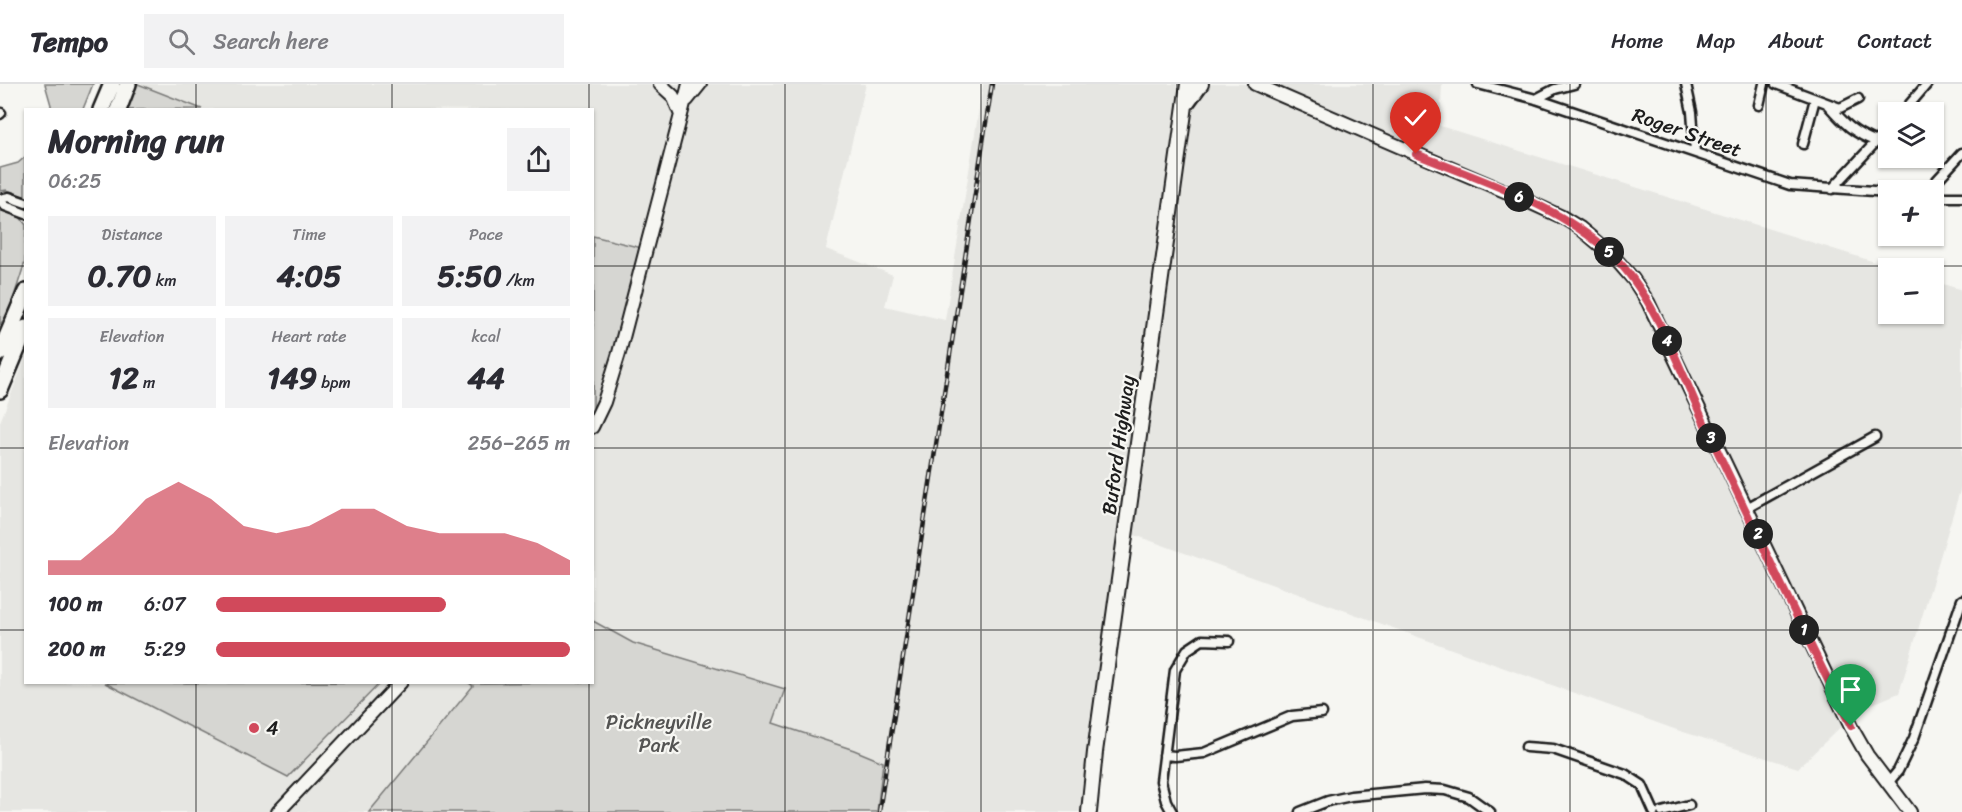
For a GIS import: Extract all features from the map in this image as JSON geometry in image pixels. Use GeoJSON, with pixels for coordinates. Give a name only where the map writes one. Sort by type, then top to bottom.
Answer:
{"type":"FeatureCollection","features":[{"type":"Feature","properties":{"kind":"highway"},"geometry":{"type":"LineString","coordinates":[[102,108],[112,84]]}},
{"type":"Feature","properties":{"kind":"highway"},"geometry":{"type":"LineString","coordinates":[[119,108],[128,84]]}},
{"type":"Feature","properties":{"kind":"highway"},"geometry":{"type":"LineString","coordinates":[[0,353],[24,297]]}},
{"type":"Feature","properties":{"kind":"highway"},"geometry":{"type":"LineString","coordinates":[[0,390],[24,333]]}},
{"type":"Feature","properties":{"kind":"main road","name":"Buford Highway"},"geometry":{"type":"LineString","coordinates":[[1089,812],[1188,84]]}},
{"type":"Feature","properties":{"kind":"main road"},"geometry":{"type":"LineString","coordinates":[[1186,105],[1202,84]]}},
{"type":"Feature","properties":{"kind":"street"},"geometry":{"type":"LineString","coordinates":[[660,84],[683,109]]}},
{"type":"Feature","properties":{"kind":"street"},"geometry":{"type":"LineString","coordinates":[[594,423],[604,402],[617,360],[689,84]]}},
{"type":"Feature","properties":{"kind":"street"},"geometry":{"type":"LineString","coordinates":[[683,109],[700,84]]}},
{"type":"Feature","properties":{"kind":"street"},"geometry":{"type":"LineString","coordinates":[[1255,84],[1533,203],[1580,228],[1613,256],[1633,279],[1648,302],[1745,509],[1851,726],[1867,755],[1910,812]]}},
{"type":"Feature","properties":{"kind":"street","name":"Roger Street"},"geometry":{"type":"LineString","coordinates":[[1478,84],[1536,99],[1790,185],[1878,191]]}},
{"type":"Feature","properties":{"kind":"street"},"geometry":{"type":"LineString","coordinates":[[1536,99],[1555,89],[1574,84]]}},
{"type":"Feature","properties":{"kind":"street"},"geometry":{"type":"LineString","coordinates":[[1686,84],[1692,112],[1695,152]]}},
{"type":"Feature","properties":{"kind":"street"},"geometry":{"type":"LineString","coordinates":[[1760,105],[1764,84]]}},
{"type":"Feature","properties":{"kind":"street"},"geometry":{"type":"LineString","coordinates":[[1776,84],[1840,108],[1858,99]]}},
{"type":"Feature","properties":{"kind":"street"},"geometry":{"type":"LineString","coordinates":[[1912,102],[1928,84]]}},
{"type":"Feature","properties":{"kind":"street"},"geometry":{"type":"LineString","coordinates":[[1803,144],[1815,99]]}},
{"type":"Feature","properties":{"kind":"street"},"geometry":{"type":"LineString","coordinates":[[1827,104],[1848,128],[1877,142],[1832,189]]}},
{"type":"Feature","properties":{"kind":"street"},"geometry":{"type":"LineString","coordinates":[[1937,180],[1962,153]]}},
{"type":"Feature","properties":{"kind":"street"},"geometry":{"type":"LineString","coordinates":[[24,202],[9,197],[0,200],[5,206],[24,213]]}},
{"type":"Feature","properties":{"kind":"street"},"geometry":{"type":"LineString","coordinates":[[1944,197],[1962,197]]}},
{"type":"Feature","properties":{"kind":"street"},"geometry":{"type":"LineString","coordinates":[[1745,509],[1875,437]]}},
{"type":"Feature","properties":{"kind":"street"},"geometry":{"type":"LineString","coordinates":[[1887,783],[1898,771],[1914,738],[1962,600]]}},
{"type":"Feature","properties":{"kind":"street"},"geometry":{"type":"LineString","coordinates":[[1172,812],[1166,801],[1161,781],[1175,670],[1187,650],[1202,640],[1229,641]]}},
{"type":"Feature","properties":{"kind":"street"},"geometry":{"type":"LineString","coordinates":[[278,812],[399,684]]}},
{"type":"Feature","properties":{"kind":"street"},"geometry":{"type":"LineString","coordinates":[[1164,755],[1204,753],[1292,716],[1322,712]]}},
{"type":"Feature","properties":{"kind":"street"},"geometry":{"type":"LineString","coordinates":[[1526,747],[1553,748],[1625,774],[1642,785],[1654,812]]}},
{"type":"Feature","properties":{"kind":"street"},"geometry":{"type":"LineString","coordinates":[[1300,812],[1328,801],[1351,796],[1425,789],[1445,790],[1468,797],[1490,812]]}},
{"type":"Feature","properties":{"kind":"street"},"geometry":{"type":"LineString","coordinates":[[1662,812],[1689,805]]}},
{"type":"Feature","properties":{"kind":"shaded area"},"geometry":{"type":"Polygon","coordinates":[[[138,84],[866,84],[826,249],[893,275],[885,306],[945,320],[983,84],[1442,84],[1440,126],[1878,263],[1878,324],[1944,324],[1944,284],[1962,290],[1962,484],[1899,693],[1858,710],[1798,768],[1677,730],[1129,533],[1090,812],[877,812],[882,762],[854,750],[773,723],[785,689],[633,643],[594,622],[594,415],[642,248],[594,236],[594,108],[199,108],[138,84]]]}},
{"type":"Feature","properties":{"kind":"shaded area"},"geometry":{"type":"Polygon","coordinates":[[[24,362],[24,684],[107,684],[288,777],[379,684],[471,684],[473,686],[369,812],[0,812],[0,422],[24,362]]]}},
{"type":"Feature","properties":{"kind":"green space"},"geometry":{"type":"Polygon","coordinates":[[[45,84],[93,84],[83,108],[51,108],[45,84]]]}},
{"type":"Feature","properties":{"kind":"green space"},"geometry":{"type":"Polygon","coordinates":[[[118,84],[138,84],[199,108],[108,108],[118,84]]]}},
{"type":"Feature","properties":{"kind":"green space"},"geometry":{"type":"Polygon","coordinates":[[[24,158],[24,197],[7,190],[0,191],[0,168],[18,163],[24,158]]]}},
{"type":"Feature","properties":{"kind":"green space"},"geometry":{"type":"Polygon","coordinates":[[[0,210],[20,217],[24,222],[24,265],[9,312],[0,325],[0,210]]]}},
{"type":"Feature","properties":{"kind":"green space"},"geometry":{"type":"Polygon","coordinates":[[[594,236],[642,248],[625,316],[594,415],[594,236]]]}},
{"type":"Feature","properties":{"kind":"green space","name":"Pickneyville Park"},"geometry":{"type":"Polygon","coordinates":[[[594,622],[633,643],[785,689],[773,723],[883,762],[877,812],[369,812],[473,686],[470,684],[594,684],[594,622]]]}},
{"type":"Feature","properties":{"kind":"green space"},"geometry":{"type":"Polygon","coordinates":[[[107,684],[379,684],[288,777],[107,684]]]}},
{"type":"Feature","properties":{"kind":"railway"},"geometry":{"type":"LineString","coordinates":[[879,812],[992,84]]}},
{"type":"Feature","properties":{"kind":"place","name":"4"},"geometry":{"type":"Point","coordinates":[254,728]}},
{"type":"Feature","properties":{"kind":"route"},"geometry":{"type":"LineString","coordinates":[[1416,154],[1562,217],[1593,238],[1633,279],[1648,302],[1673,353],[1707,429],[1851,726]]}}]}
